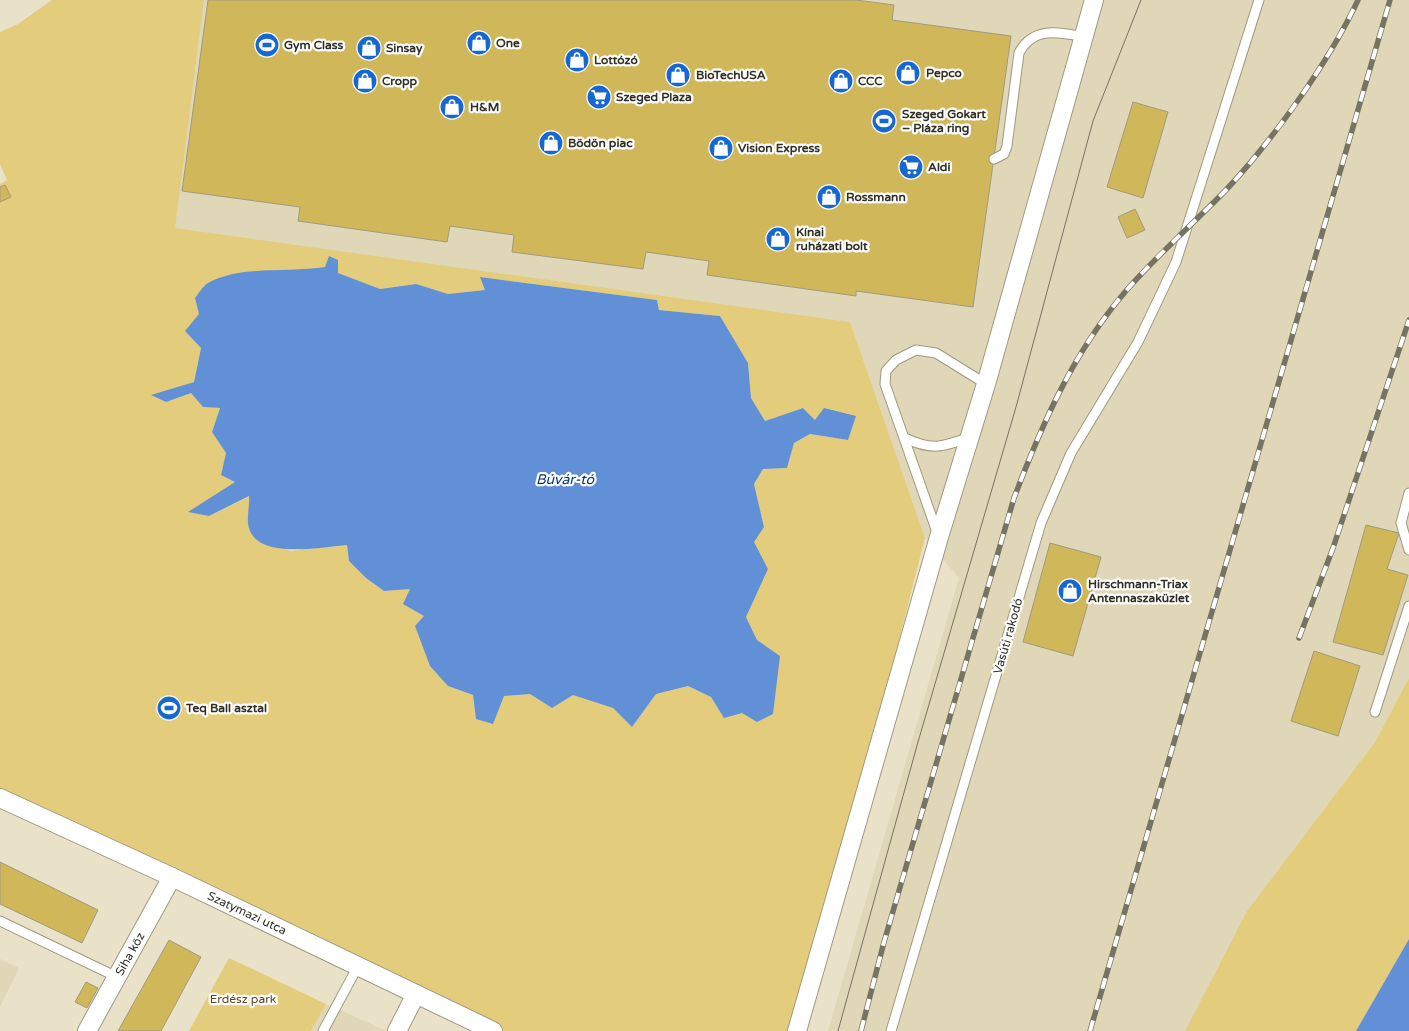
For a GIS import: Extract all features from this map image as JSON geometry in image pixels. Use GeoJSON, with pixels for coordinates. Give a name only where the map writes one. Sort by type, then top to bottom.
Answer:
{"type":"FeatureCollection","features":[{"type":"Feature","properties":{"kind":"street"},"geometry":{"type":"LineString","coordinates":[[797,1031],[939,537],[986,384],[1094,0]]}},
{"type":"Feature","properties":{"kind":"street","name":"Szatymazi utca"},"geometry":{"type":"LineString","coordinates":[[0,798],[172,877],[493,1031]]}},
{"type":"Feature","properties":{"kind":"street","name":"Siha köz"},"geometry":{"type":"LineString","coordinates":[[87,1031],[172,877]]}},
{"type":"Feature","properties":{"kind":"street"},"geometry":{"type":"LineString","coordinates":[[397,1031],[416,994]]}},
{"type":"Feature","properties":{"kind":"lane","name":"Vasúti rakodó"},"geometry":{"type":"LineString","coordinates":[[891,1031],[1040,523],[1071,453],[1138,342],[1176,262],[1258,0]]}},
{"type":"Feature","properties":{"kind":"lane"},"geometry":{"type":"LineString","coordinates":[[994,159],[1001,156],[1007,146],[1019,53],[1024,43],[1044,33],[1060,32],[1084,37]]}},
{"type":"Feature","properties":{"kind":"lane"},"geometry":{"type":"LineString","coordinates":[[939,537],[885,384],[886,371],[896,360],[916,350],[936,353],[986,384]]}},
{"type":"Feature","properties":{"kind":"lane"},"geometry":{"type":"LineString","coordinates":[[905,438],[921,446],[933,448],[946,446],[970,437]]}},
{"type":"Feature","properties":{"kind":"lane"},"geometry":{"type":"LineString","coordinates":[[1409,493],[1401,522],[1409,550]]}},
{"type":"Feature","properties":{"kind":"lane"},"geometry":{"type":"LineString","coordinates":[[1375,712],[1409,606]]}},
{"type":"Feature","properties":{"kind":"lane"},"geometry":{"type":"LineString","coordinates":[[0,921],[117,977]]}},
{"type":"Feature","properties":{"kind":"lane"},"geometry":{"type":"LineString","coordinates":[[323,1031],[358,966]]}},
{"type":"Feature","properties":{"kind":"shaded area"},"geometry":{"type":"Polygon","coordinates":[[[204,0],[1409,0],[1409,678],[1375,742],[1247,911],[1185,1031],[828,1031],[959,578],[925,538],[850,322],[174,228],[204,0]]]}},
{"type":"Feature","properties":{"kind":"shaded area"},"geometry":{"type":"Polygon","coordinates":[[[0,959],[19,968],[0,1007],[0,959]]]}},
{"type":"Feature","properties":{"kind":"shaded area"},"geometry":{"type":"Polygon","coordinates":[[[326,1004],[387,1031],[311,1031],[326,1004]]]}},
{"type":"Feature","properties":{"kind":"green space"},"geometry":{"type":"Polygon","coordinates":[[[52,0],[204,0],[175,228],[850,322],[925,538],[820,950],[797,1031],[493,1031],[0,798],[0,184],[7,180],[0,164],[0,32],[18,24],[52,0]],[[329,257],[325,267],[301,270],[199,314],[201,348],[194,382],[152,395],[191,393],[203,407],[220,408],[212,432],[226,453],[221,474],[235,482],[189,512],[209,516],[250,496],[249,528],[290,551],[347,545],[349,561],[366,578],[384,591],[410,589],[424,616],[448,686],[473,695],[476,719],[504,696],[530,694],[552,708],[573,694],[613,708],[632,727],[656,694],[688,686],[711,697],[724,718],[780,656],[757,640],[746,617],[768,569],[753,542],[764,527],[754,484],[763,469],[787,468],[794,443],[810,434],[848,440],[815,420],[803,408],[765,421],[751,398],[748,363],[720,316],[659,310],[657,300],[480,277],[486,290],[448,294],[415,284],[380,289],[337,273],[329,257]]]}},
{"type":"Feature","properties":{"kind":"green space"},"geometry":{"type":"Polygon","coordinates":[[[1409,678],[1409,939],[1356,1031],[1185,1031],[1247,911],[1375,742],[1409,678]]]}},
{"type":"Feature","properties":{"kind":"green space","name":"Erdész park"},"geometry":{"type":"Polygon","coordinates":[[[229,958],[326,1004],[311,1031],[189,1031],[229,958]]]}},
{"type":"Feature","properties":{"kind":"water","name":"Búvár-tó"},"geometry":{"type":"Polygon","coordinates":[[[329,256],[338,260],[338,273],[380,289],[416,284],[448,294],[485,290],[480,277],[657,300],[659,310],[720,316],[748,363],[751,398],[765,421],[803,408],[815,420],[824,408],[856,416],[848,440],[810,434],[794,443],[787,468],[763,469],[754,484],[764,527],[754,542],[768,569],[746,617],[757,640],[780,656],[773,714],[757,722],[742,713],[724,718],[711,697],[688,686],[656,694],[632,727],[613,708],[573,695],[552,708],[530,694],[504,696],[493,724],[476,719],[473,695],[448,686],[430,666],[415,626],[424,616],[403,604],[410,589],[384,591],[366,578],[349,561],[347,545],[292,549],[278,548],[265,544],[255,538],[249,528],[249,496],[209,516],[188,512],[235,482],[221,475],[226,453],[212,432],[220,408],[203,407],[191,393],[166,402],[151,395],[194,382],[201,348],[185,331],[199,314],[195,298],[206,284],[221,277],[265,270],[325,267],[329,256]]]}},
{"type":"Feature","properties":{"kind":"water"},"geometry":{"type":"Polygon","coordinates":[[[1409,939],[1409,1031],[1356,1031],[1409,939]]]}},
{"type":"Feature","properties":{"kind":"building","name":"Szeged Plaza"},"geometry":{"type":"Polygon","coordinates":[[[208,0],[856,0],[894,5],[892,20],[1011,36],[973,307],[856,291],[856,296],[707,275],[709,261],[646,252],[643,269],[512,252],[514,235],[450,226],[447,242],[298,221],[300,207],[182,191],[208,0]]]}},
{"type":"Feature","properties":{"kind":"building"},"geometry":{"type":"Polygon","coordinates":[[[1133,102],[1168,112],[1143,198],[1107,187],[1133,102]]]}},
{"type":"Feature","properties":{"kind":"building"},"geometry":{"type":"Polygon","coordinates":[[[5,185],[11,197],[0,202],[0,187],[5,185]]]}},
{"type":"Feature","properties":{"kind":"building"},"geometry":{"type":"Polygon","coordinates":[[[1135,209],[1145,230],[1127,238],[1118,217],[1135,209]]]}},
{"type":"Feature","properties":{"kind":"building"},"geometry":{"type":"Polygon","coordinates":[[[1366,525],[1399,533],[1387,569],[1408,575],[1383,655],[1333,642],[1366,525]]]}},
{"type":"Feature","properties":{"kind":"building"},"geometry":{"type":"Polygon","coordinates":[[[1050,543],[1101,557],[1073,656],[1023,642],[1050,543]]]}},
{"type":"Feature","properties":{"kind":"building"},"geometry":{"type":"Polygon","coordinates":[[[1314,651],[1360,666],[1338,736],[1291,721],[1314,651]]]}},
{"type":"Feature","properties":{"kind":"building"},"geometry":{"type":"Polygon","coordinates":[[[0,862],[98,910],[82,943],[0,904],[0,862]]]}},
{"type":"Feature","properties":{"kind":"building"},"geometry":{"type":"Polygon","coordinates":[[[169,940],[201,957],[161,1031],[118,1031],[169,940]]]}},
{"type":"Feature","properties":{"kind":"building"},"geometry":{"type":"Polygon","coordinates":[[[86,982],[98,988],[87,1008],[75,1002],[86,982]]]}},
{"type":"Feature","properties":{"kind":"tram line"},"geometry":{"type":"LineString","coordinates":[[838,1031],[918,742],[1016,407],[1093,121],[1141,0]]}},
{"type":"Feature","properties":{"kind":"railway"},"geometry":{"type":"LineString","coordinates":[[861,1031],[884,942],[1014,498],[1060,390],[1074,364],[1106,315],[1125,292],[1226,190],[1281,124],[1332,49],[1358,0]]}},
{"type":"Feature","properties":{"kind":"railway"},"geometry":{"type":"LineString","coordinates":[[1090,1031],[1390,0]]}},
{"type":"Feature","properties":{"kind":"railway"},"geometry":{"type":"LineString","coordinates":[[1299,638],[1333,548],[1409,320]]}},
{"type":"Feature","properties":{"kind":"place","name":"One"},"geometry":{"type":"Point","coordinates":[479,43]}},
{"type":"Feature","properties":{"kind":"place","name":"Gym Class"},"geometry":{"type":"Point","coordinates":[267,45]}},
{"type":"Feature","properties":{"kind":"place","name":"Sinsay"},"geometry":{"type":"Point","coordinates":[369,48]}},
{"type":"Feature","properties":{"kind":"place","name":"Lottózó"},"geometry":{"type":"Point","coordinates":[577,60]}},
{"type":"Feature","properties":{"kind":"place","name":"Pepco"},"geometry":{"type":"Point","coordinates":[908,73]}},
{"type":"Feature","properties":{"kind":"place","name":"BioTechUSA"},"geometry":{"type":"Point","coordinates":[678,75]}},
{"type":"Feature","properties":{"kind":"place","name":"Cropp"},"geometry":{"type":"Point","coordinates":[365,81]}},
{"type":"Feature","properties":{"kind":"place","name":"CCC"},"geometry":{"type":"Point","coordinates":[841,81]}},
{"type":"Feature","properties":{"kind":"place","name":"Szeged Plaza"},"geometry":{"type":"Point","coordinates":[599,97]}},
{"type":"Feature","properties":{"kind":"place","name":"H&M"},"geometry":{"type":"Point","coordinates":[452,107]}},
{"type":"Feature","properties":{"kind":"place","name":"Szeged Gokart – Pláza ring"},"geometry":{"type":"Point","coordinates":[884,121]}},
{"type":"Feature","properties":{"kind":"place","name":"Bödön piac"},"geometry":{"type":"Point","coordinates":[551,143]}},
{"type":"Feature","properties":{"kind":"place","name":"Vision Express"},"geometry":{"type":"Point","coordinates":[721,148]}},
{"type":"Feature","properties":{"kind":"place","name":"Aldi"},"geometry":{"type":"Point","coordinates":[911,167]}},
{"type":"Feature","properties":{"kind":"place","name":"Rossmann"},"geometry":{"type":"Point","coordinates":[829,197]}},
{"type":"Feature","properties":{"kind":"place","name":"Kínai ruházati bolt"},"geometry":{"type":"Point","coordinates":[778,239]}},
{"type":"Feature","properties":{"kind":"place","name":"Hirschmann-Triax Antennaszaküzlet"},"geometry":{"type":"Point","coordinates":[1070,591]}},
{"type":"Feature","properties":{"kind":"place","name":"Teq Ball asztal"},"geometry":{"type":"Point","coordinates":[169,708]}}]}
